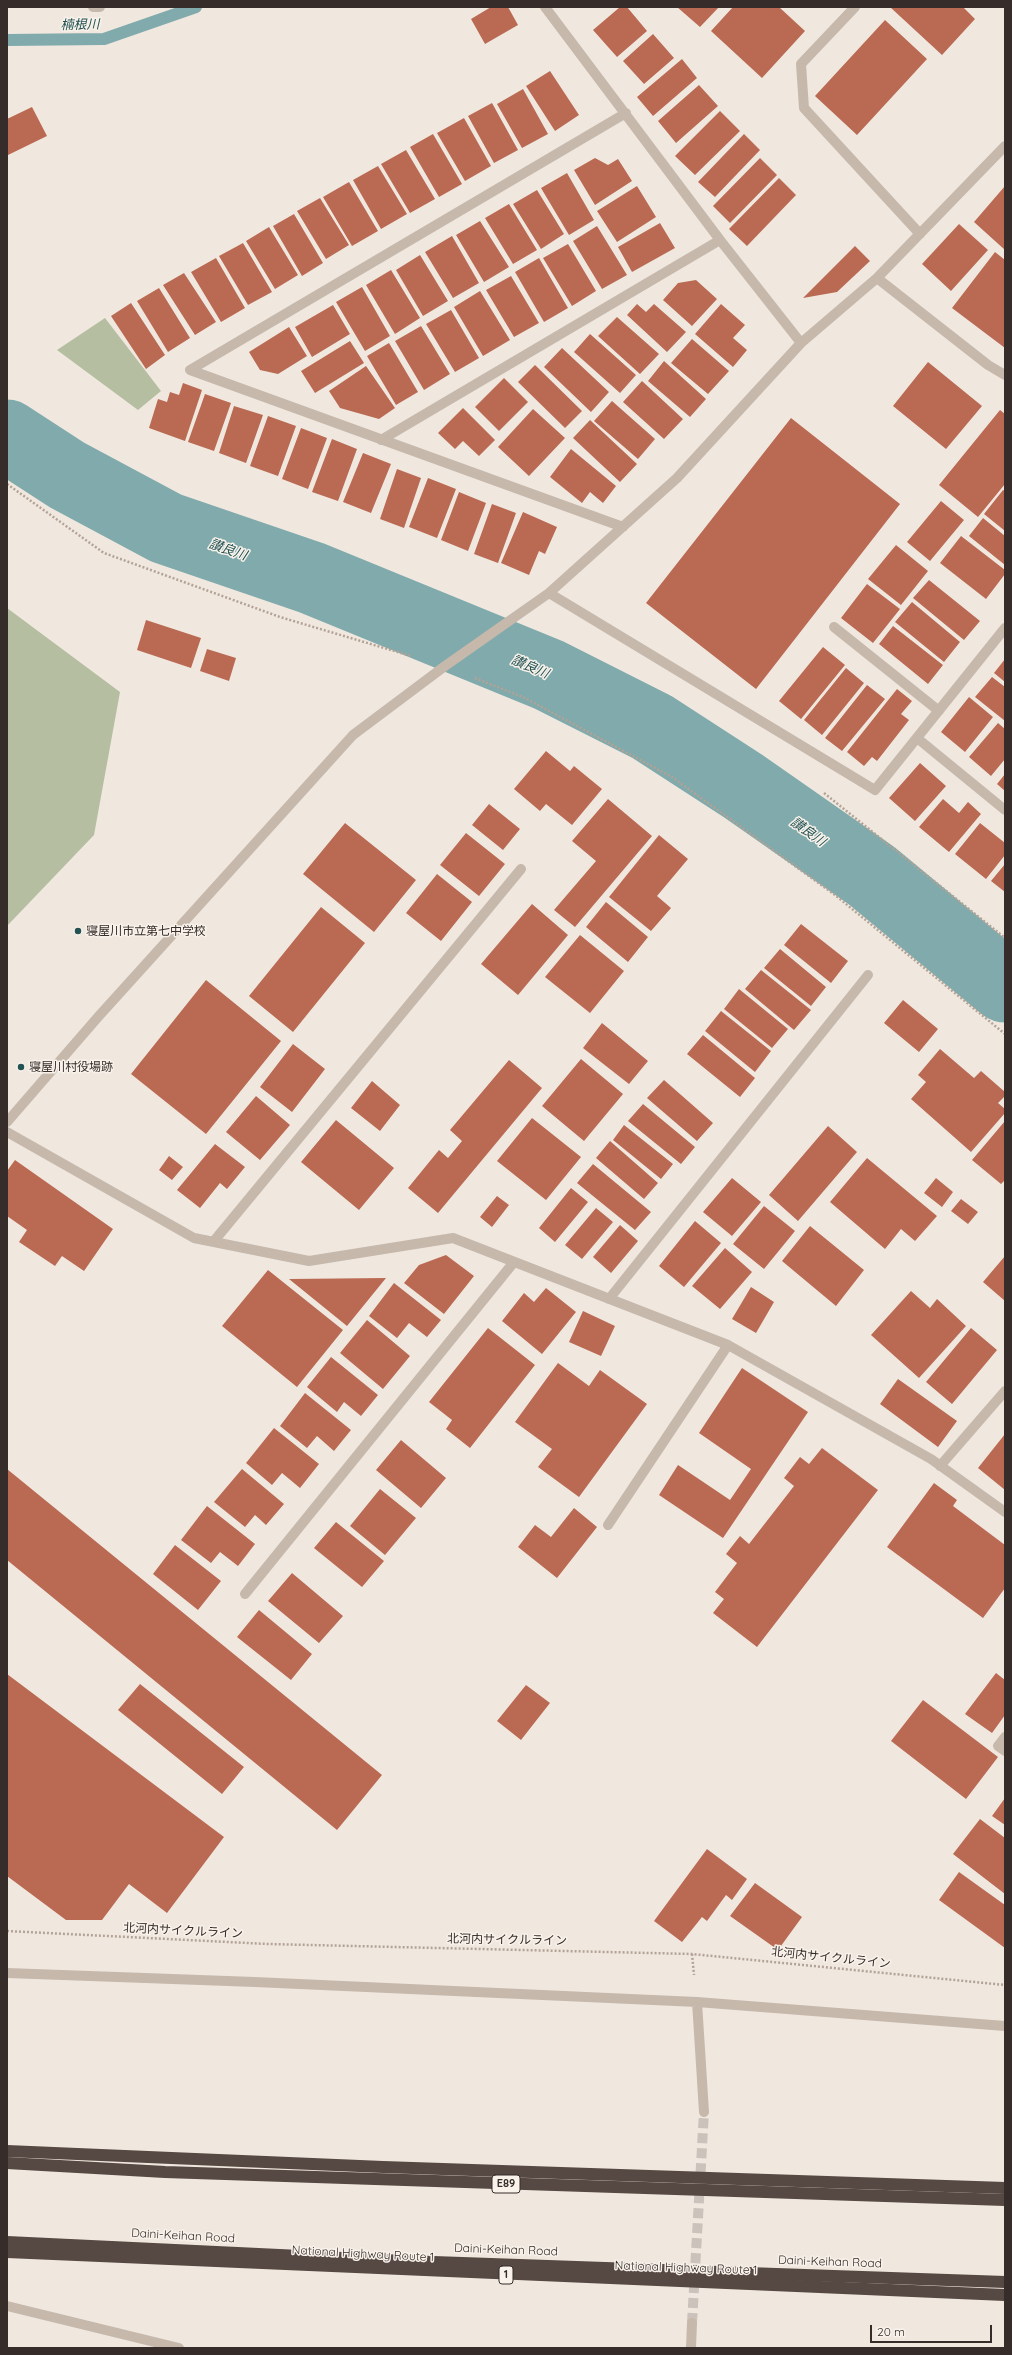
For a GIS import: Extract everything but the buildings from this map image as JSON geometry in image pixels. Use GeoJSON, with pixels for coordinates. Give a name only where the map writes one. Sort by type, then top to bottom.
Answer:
{"type":"FeatureCollection","features":[{"type":"Feature","properties":{"kind":"highway"},"geometry":{"type":"LineString","coordinates":[[7,2151],[391,2167],[1005,2188]]}},
{"type":"Feature","properties":{"kind":"highway","name":"E89"},"geometry":{"type":"LineString","coordinates":[[7,2163],[165,2172],[1005,2200]]}},
{"type":"Feature","properties":{"kind":"highway","name":"Daini-Keihan Road"},"geometry":{"type":"LineString","coordinates":[[7,2242],[397,2260],[1005,2282]]}},
{"type":"Feature","properties":{"kind":"highway","name":"National Highway Route 1"},"geometry":{"type":"LineString","coordinates":[[7,2252],[1005,2295]]}},
{"type":"Feature","properties":{"kind":"street"},"geometry":{"type":"LineString","coordinates":[[93,7],[99,7]]}},
{"type":"Feature","properties":{"kind":"street"},"geometry":{"type":"LineString","coordinates":[[545,7],[720,240],[801,343]]}},
{"type":"Feature","properties":{"kind":"street"},"geometry":{"type":"LineString","coordinates":[[855,7],[801,64],[804,108],[920,234]]}},
{"type":"Feature","properties":{"kind":"street"},"geometry":{"type":"LineString","coordinates":[[623,527],[190,370],[626,113]]}},
{"type":"Feature","properties":{"kind":"street"},"geometry":{"type":"LineString","coordinates":[[7,1122],[98,1017],[353,735],[445,666],[549,593],[623,527],[677,478],[801,343],[877,278],[1005,146]]}},
{"type":"Feature","properties":{"kind":"street"},"geometry":{"type":"LineString","coordinates":[[381,440],[720,240]]}},
{"type":"Feature","properties":{"kind":"street"},"geometry":{"type":"LineString","coordinates":[[877,278],[988,366],[1005,375]]}},
{"type":"Feature","properties":{"kind":"street"},"geometry":{"type":"LineString","coordinates":[[549,593],[875,790],[1005,628]]}},
{"type":"Feature","properties":{"kind":"street"},"geometry":{"type":"LineString","coordinates":[[834,627],[939,711]]}},
{"type":"Feature","properties":{"kind":"street"},"geometry":{"type":"LineString","coordinates":[[917,738],[1005,810]]}},
{"type":"Feature","properties":{"kind":"street"},"geometry":{"type":"LineString","coordinates":[[214,1242],[520,869]]}},
{"type":"Feature","properties":{"kind":"street"},"geometry":{"type":"LineString","coordinates":[[609,1299],[868,975]]}},
{"type":"Feature","properties":{"kind":"street"},"geometry":{"type":"LineString","coordinates":[[7,1132],[194,1238],[309,1261],[453,1238],[728,1345],[940,1466],[1005,1512]]}},
{"type":"Feature","properties":{"kind":"street"},"geometry":{"type":"LineString","coordinates":[[245,1594],[514,1262]]}},
{"type":"Feature","properties":{"kind":"street"},"geometry":{"type":"LineString","coordinates":[[608,1525],[728,1345]]}},
{"type":"Feature","properties":{"kind":"street"},"geometry":{"type":"LineString","coordinates":[[940,1466],[1005,1391]]}},
{"type":"Feature","properties":{"kind":"street"},"geometry":{"type":"LineString","coordinates":[[1005,1737],[998,1746],[1005,1751]]}},
{"type":"Feature","properties":{"kind":"street"},"geometry":{"type":"LineString","coordinates":[[7,1973],[696,2002],[1005,2026]]}},
{"type":"Feature","properties":{"kind":"street"},"geometry":{"type":"LineString","coordinates":[[696,2002],[704,2112]]}},
{"type":"Feature","properties":{"kind":"street"},"geometry":{"type":"LineString","coordinates":[[7,2306],[179,2348]]}},
{"type":"Feature","properties":{"kind":"street"},"geometry":{"type":"LineString","coordinates":[[690,2348],[692,2323]]}},
{"type":"Feature","properties":{"kind":"path"},"geometry":{"type":"LineString","coordinates":[[7,484],[104,553],[280,617],[445,666],[525,698],[672,777],[835,895],[1005,1034]]}},
{"type":"Feature","properties":{"kind":"path"},"geometry":{"type":"LineString","coordinates":[[820,790],[1005,938]]}},
{"type":"Feature","properties":{"kind":"path","name":"北河内サイクルライン"},"geometry":{"type":"LineString","coordinates":[[7,1931],[268,1944],[692,1954],[1005,1985]]}},
{"type":"Feature","properties":{"kind":"green space"},"geometry":{"type":"Polygon","coordinates":[[[105,318],[161,391],[138,410],[57,350],[105,318]]]}},
{"type":"Feature","properties":{"kind":"green space"},"geometry":{"type":"Polygon","coordinates":[[[7,608],[120,692],[94,835],[7,926],[7,608]]]}},
{"type":"Feature","properties":{"kind":"waterway","name":"楠根川"},"geometry":{"type":"LineString","coordinates":[[7,40],[104,39],[196,7]]}},
{"type":"Feature","properties":{"kind":"waterway","name":"讃良川"},"geometry":{"type":"LineString","coordinates":[[7,436],[67,475],[166,528],[312,578],[549,675],[652,727],[743,786],[872,876],[1005,986]]}},
{"type":"Feature","properties":{"kind":"tunnel"},"geometry":{"type":"LineString","coordinates":[[692,2323],[704,2112]]}},
{"type":"Feature","properties":{"kind":"place","name":"寝屋川市立第七中学校"},"geometry":{"type":"Point","coordinates":[78,931]}},
{"type":"Feature","properties":{"kind":"place","name":"寝屋川村役場跡"},"geometry":{"type":"Point","coordinates":[21,1067]}}]}
